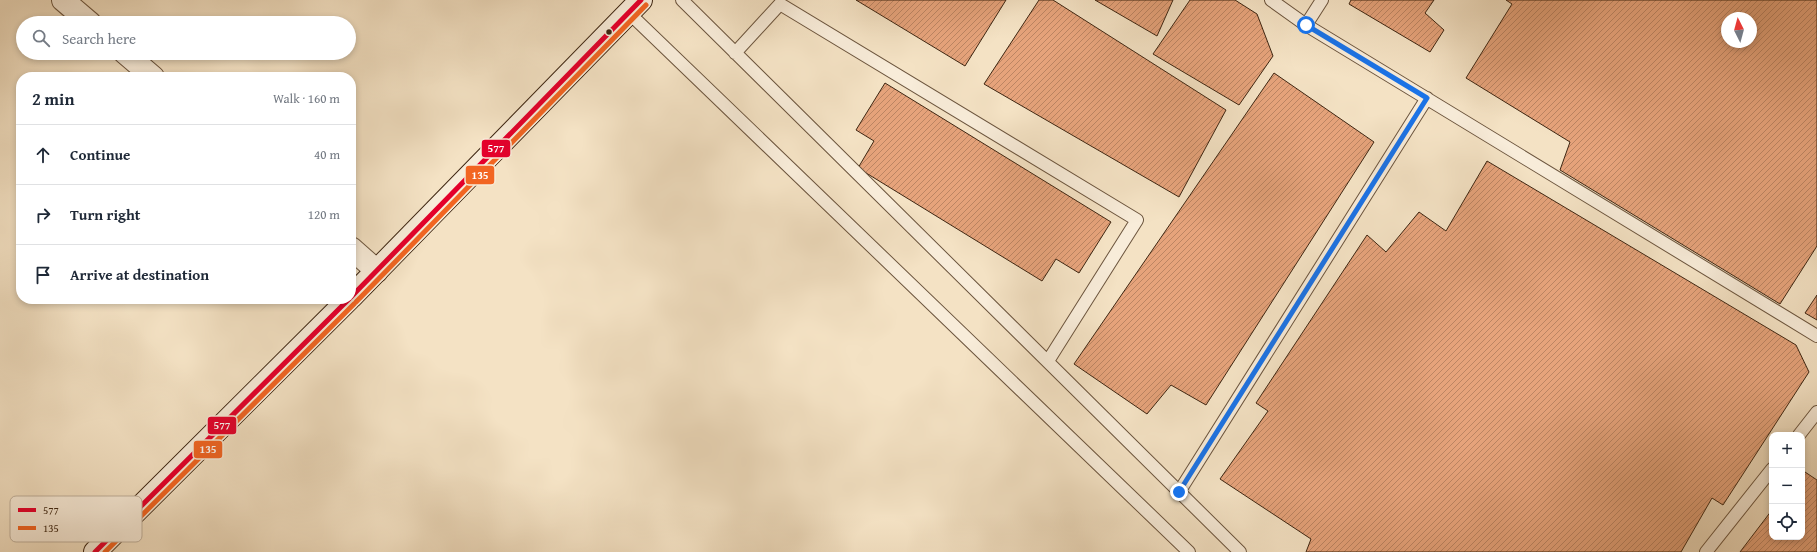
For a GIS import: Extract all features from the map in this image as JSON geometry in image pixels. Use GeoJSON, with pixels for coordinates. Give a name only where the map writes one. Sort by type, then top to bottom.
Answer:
{"type":"FeatureCollection","features":[{"type":"Feature","properties":{"kind":"main road"},"geometry":{"type":"LineString","coordinates":[[63,0],[82,16]]}},
{"type":"Feature","properties":{"kind":"main road"},"geometry":{"type":"LineString","coordinates":[[356,292],[635,6]]}},
{"type":"Feature","properties":{"kind":"main road"},"geometry":{"type":"LineString","coordinates":[[133,60],[147,72]]}},
{"type":"Feature","properties":{"kind":"main road"},"geometry":{"type":"LineString","coordinates":[[356,252],[377,271]]}},
{"type":"Feature","properties":{"kind":"main road"},"geometry":{"type":"LineString","coordinates":[[142,505],[344,304]]}},
{"type":"Feature","properties":{"kind":"main road"},"geometry":{"type":"LineString","coordinates":[[95,552],[105,542]]}},
{"type":"Feature","properties":{"kind":"lane"},"geometry":{"type":"LineString","coordinates":[[682,0],[1240,552]]}},
{"type":"Feature","properties":{"kind":"lane"},"geometry":{"type":"LineString","coordinates":[[1271,0],[1306,25],[1817,336]]}},
{"type":"Feature","properties":{"kind":"lane"},"geometry":{"type":"LineString","coordinates":[[1306,25],[1322,0]]}},
{"type":"Feature","properties":{"kind":"lane"},"geometry":{"type":"LineString","coordinates":[[735,53],[780,4],[1137,220],[1048,362]]}},
{"type":"Feature","properties":{"kind":"lane"},"geometry":{"type":"LineString","coordinates":[[635,6],[1189,552]]}},
{"type":"Feature","properties":{"kind":"lane"},"geometry":{"type":"LineString","coordinates":[[1179,492],[1427,98]]}},
{"type":"Feature","properties":{"kind":"lane"},"geometry":{"type":"LineString","coordinates":[[1801,432],[1817,412]]}},
{"type":"Feature","properties":{"kind":"lane"},"geometry":{"type":"LineString","coordinates":[[1706,552],[1769,473]]}},
{"type":"Feature","properties":{"kind":"building"},"geometry":{"type":"Polygon","coordinates":[[[856,0],[1006,0],[965,66],[856,0]]]}},
{"type":"Feature","properties":{"kind":"building"},"geometry":{"type":"Polygon","coordinates":[[[1039,0],[1053,0],[1226,110],[1179,197],[984,84],[1039,0]]]}},
{"type":"Feature","properties":{"kind":"building"},"geometry":{"type":"Polygon","coordinates":[[[1095,0],[1173,0],[1157,36],[1095,0]]]}},
{"type":"Feature","properties":{"kind":"building"},"geometry":{"type":"Polygon","coordinates":[[[1190,0],[1235,0],[1257,14],[1273,56],[1239,105],[1153,54],[1190,0]]]}},
{"type":"Feature","properties":{"kind":"building"},"geometry":{"type":"Polygon","coordinates":[[[1351,0],[1434,0],[1425,13],[1444,30],[1430,52],[1349,4],[1351,0]]]}},
{"type":"Feature","properties":{"kind":"building"},"geometry":{"type":"Polygon","coordinates":[[[1506,0],[1817,0],[1817,246],[1780,304],[1560,170],[1570,142],[1466,78],[1512,4],[1506,0]]]}},
{"type":"Feature","properties":{"kind":"building"},"geometry":{"type":"Polygon","coordinates":[[[1274,73],[1374,142],[1206,405],[1171,385],[1147,414],[1074,364],[1274,73]]]}},
{"type":"Feature","properties":{"kind":"building"},"geometry":{"type":"Polygon","coordinates":[[[885,83],[1111,222],[1079,273],[1056,259],[1042,281],[858,168],[874,141],[856,130],[885,83]]]}},
{"type":"Feature","properties":{"kind":"building"},"geometry":{"type":"Polygon","coordinates":[[[1487,161],[1796,345],[1809,372],[1723,505],[1712,498],[1681,552],[1306,552],[1311,539],[1220,479],[1268,411],[1256,403],[1367,235],[1386,252],[1419,212],[1446,231],[1487,161]]]}},
{"type":"Feature","properties":{"kind":"building"},"geometry":{"type":"Polygon","coordinates":[[[1817,295],[1817,320],[1805,313],[1817,295]]]}},
{"type":"Feature","properties":{"kind":"building"},"geometry":{"type":"Polygon","coordinates":[[[1805,472],[1817,480],[1817,552],[1740,552],[1769,514],[1769,540],[1805,540],[1805,472]]]}},
{"type":"Feature","properties":{"kind":"transit line","name":"577"},"geometry":{"type":"LineString","coordinates":[[356,292],[641,0]]}},
{"type":"Feature","properties":{"kind":"transit line","name":"135"},"geometry":{"type":"LineString","coordinates":[[356,302],[646,5]]}},
{"type":"Feature","properties":{"kind":"transit line","name":"577"},"geometry":{"type":"LineString","coordinates":[[142,505],[344,304]]}},
{"type":"Feature","properties":{"kind":"transit line","name":"135"},"geometry":{"type":"LineString","coordinates":[[142,515],[354,304]]}},
{"type":"Feature","properties":{"kind":"transit line","name":"577"},"geometry":{"type":"LineString","coordinates":[[95,552],[105,542]]}},
{"type":"Feature","properties":{"kind":"transit line","name":"135"},"geometry":{"type":"LineString","coordinates":[[105,552],[115,542]]}},
{"type":"Feature","properties":{"kind":"route"},"geometry":{"type":"LineString","coordinates":[[1179,492],[1427,98],[1306,25]]}}]}
